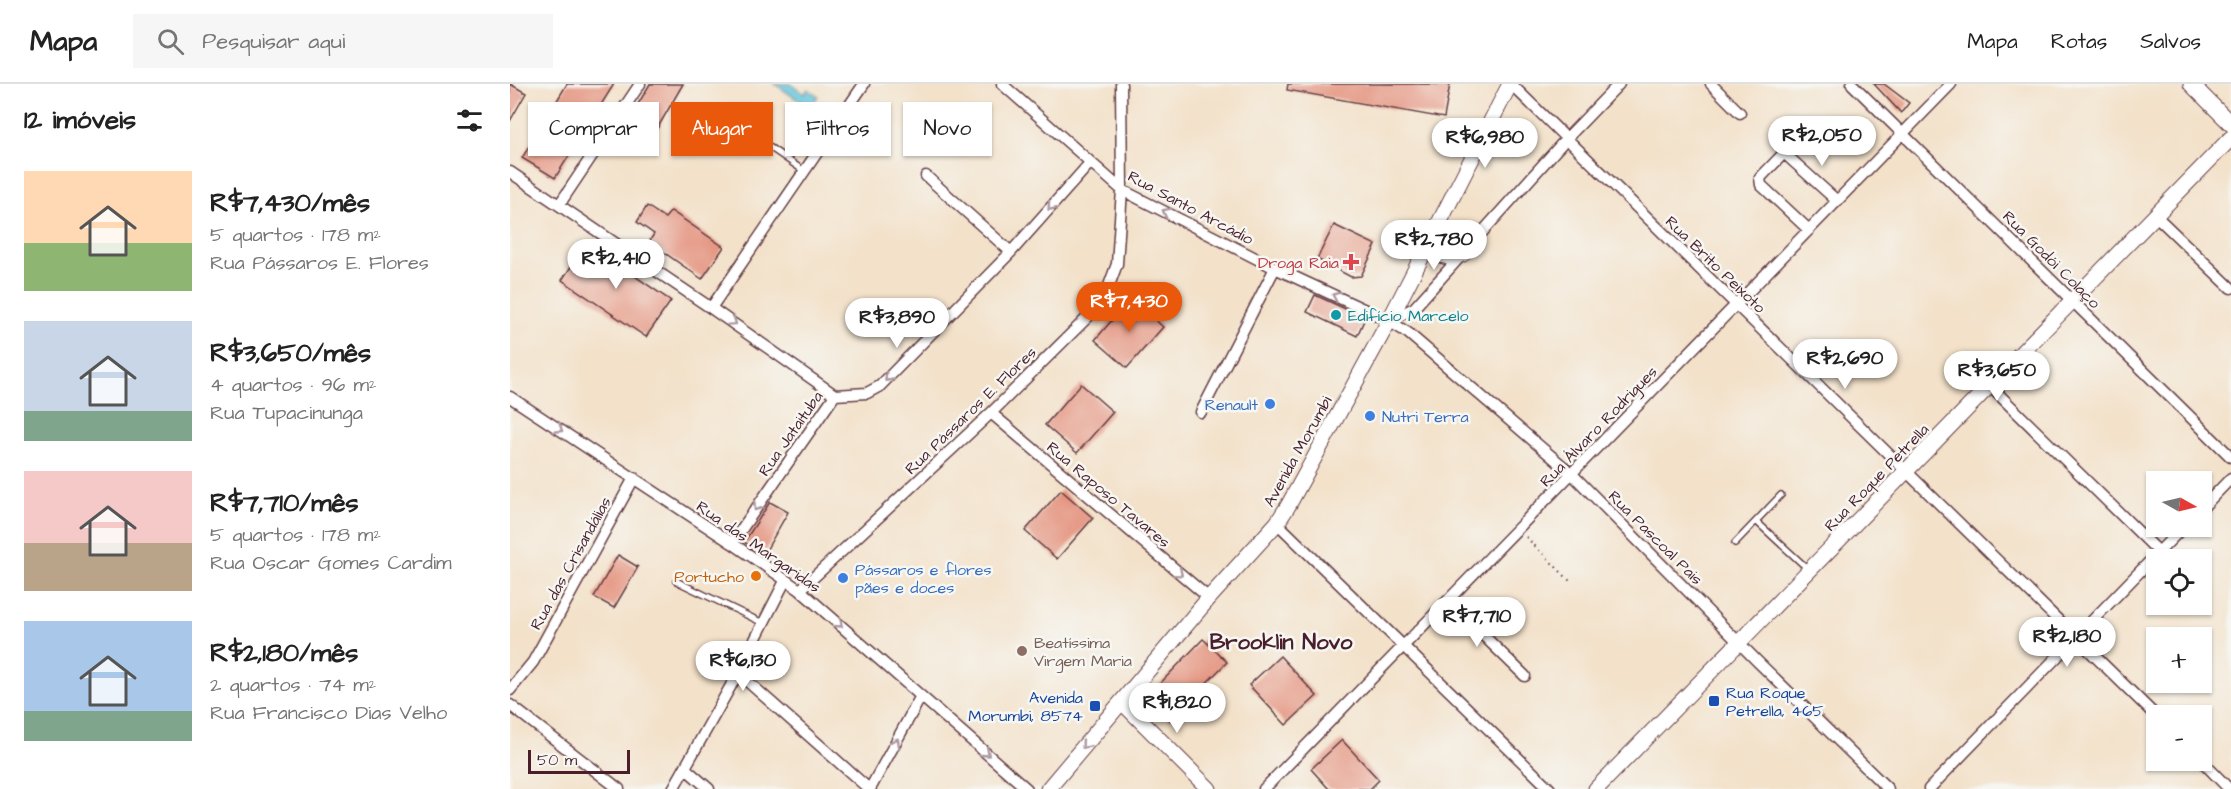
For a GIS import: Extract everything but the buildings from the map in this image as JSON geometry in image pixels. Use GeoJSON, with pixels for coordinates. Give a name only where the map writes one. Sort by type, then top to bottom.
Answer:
{"type":"FeatureCollection","features":[{"type":"Feature","properties":{"kind":"street"},"geometry":{"type":"LineString","coordinates":[[559,205],[640,84]]}},
{"type":"Feature","properties":{"kind":"street"},"geometry":{"type":"LineString","coordinates":[[711,308],[864,84]]}},
{"type":"Feature","properties":{"kind":"street","name":"Rua Santo Arcádio"},"geometry":{"type":"LineString","coordinates":[[1002,84],[1122,190],[1275,268],[1389,321]]}},
{"type":"Feature","properties":{"kind":"street","name":"Rua Pássaros E. Flores"},"geometry":{"type":"LineString","coordinates":[[800,590],[991,413],[1090,315],[1107,291],[1117,264],[1122,190],[1120,84]]}},
{"type":"Feature","properties":{"kind":"street","name":"Rua Brito Peixoto"},"geometry":{"type":"LineString","coordinates":[[1511,84],[2146,706]]}},
{"type":"Feature","properties":{"kind":"street","name":"Avenida Morumbi"},"geometry":{"type":"LineString","coordinates":[[1048,789],[1209,598],[1277,524],[1389,321],[1511,84]]}},
{"type":"Feature","properties":{"kind":"street"},"geometry":{"type":"LineString","coordinates":[[1389,321],[1413,308],[1619,84]]}},
{"type":"Feature","properties":{"kind":"street"},"geometry":{"type":"LineString","coordinates":[[1711,84],[1740,113]]}},
{"type":"Feature","properties":{"kind":"street","name":"Rua Godói Colaço"},"geometry":{"type":"LineString","coordinates":[[1852,84],[2231,457]]}},
{"type":"Feature","properties":{"kind":"street","name":"Rua Álvaro Rodrigues"},"geometry":{"type":"LineString","coordinates":[[1264,789],[1738,305],[1836,200],[1952,84]]}},
{"type":"Feature","properties":{"kind":"street"},"geometry":{"type":"LineString","coordinates":[[2191,84],[2231,124]]}},
{"type":"Feature","properties":{"kind":"street"},"geometry":{"type":"LineString","coordinates":[[1788,155],[1807,134]]}},
{"type":"Feature","properties":{"kind":"street","name":"Rua Roque Petrella"},"geometry":{"type":"LineString","coordinates":[[1596,789],[2231,138]]}},
{"type":"Feature","properties":{"kind":"street"},"geometry":{"type":"LineString","coordinates":[[1809,230],[1759,182],[1760,178],[1783,153],[1788,155],[1836,200]]}},
{"type":"Feature","properties":{"kind":"street","name":"Rua Jataituba"},"geometry":{"type":"LineString","coordinates":[[732,543],[835,395],[867,393],[880,386],[1011,252],[1090,163]]}},
{"type":"Feature","properties":{"kind":"street"},"geometry":{"type":"LineString","coordinates":[[510,172],[835,395]]}},
{"type":"Feature","properties":{"kind":"street"},"geometry":{"type":"LineString","coordinates":[[926,177],[1011,252]]}},
{"type":"Feature","properties":{"kind":"street"},"geometry":{"type":"LineString","coordinates":[[2156,216],[2231,288]]}},
{"type":"Feature","properties":{"kind":"street"},"geometry":{"type":"LineString","coordinates":[[1432,238],[1432,245],[1440,255],[1452,258],[1463,254]]}},
{"type":"Feature","properties":{"kind":"street"},"geometry":{"type":"LineString","coordinates":[[1200,412],[1275,268]]}},
{"type":"Feature","properties":{"kind":"street","name":"Rua Pascoal Pais"},"geometry":{"type":"LineString","coordinates":[[1389,321],[1408,333],[1572,474],[1888,789]]}},
{"type":"Feature","properties":{"kind":"street"},"geometry":{"type":"LineString","coordinates":[[1990,386],[2156,549]]}},
{"type":"Feature","properties":{"kind":"street","name":"Rua das Margaridas"},"geometry":{"type":"LineString","coordinates":[[510,397],[800,590],[1027,789]]}},
{"type":"Feature","properties":{"kind":"street","name":"Rua Raposo Tavares"},"geometry":{"type":"LineString","coordinates":[[991,413],[1209,598]]}},
{"type":"Feature","properties":{"kind":"street","name":"Rua das Crisandálias"},"geometry":{"type":"LineString","coordinates":[[510,690],[533,662],[634,478]]}},
{"type":"Feature","properties":{"kind":"street"},"geometry":{"type":"LineString","coordinates":[[2212,498],[2231,478]]}},
{"type":"Feature","properties":{"kind":"street"},"geometry":{"type":"LineString","coordinates":[[1277,524],[1550,789]]}},
{"type":"Feature","properties":{"kind":"street"},"geometry":{"type":"LineString","coordinates":[[2162,549],[2173,537]]}},
{"type":"Feature","properties":{"kind":"street"},"geometry":{"type":"LineString","coordinates":[[1929,789],[2146,565]]}},
{"type":"Feature","properties":{"kind":"street"},"geometry":{"type":"LineString","coordinates":[[674,789],[738,673],[785,581]]}},
{"type":"Feature","properties":{"kind":"street"},"geometry":{"type":"LineString","coordinates":[[1448,601],[1525,676]]}},
{"type":"Feature","properties":{"kind":"street"},"geometry":{"type":"LineString","coordinates":[[738,673],[870,789],[921,696]]}},
{"type":"Feature","properties":{"kind":"street"},"geometry":{"type":"LineString","coordinates":[[1122,702],[1209,789]]}},
{"type":"Feature","properties":{"kind":"street"},"geometry":{"type":"LineString","coordinates":[[510,705],[619,789]]}},
{"type":"Feature","properties":{"kind":"street"},"geometry":{"type":"LineString","coordinates":[[685,768],[709,789]]}},
{"type":"Feature","properties":{"kind":"street"},"geometry":{"type":"LineString","coordinates":[[2212,771],[2229,789]]}},
{"type":"Feature","properties":{"kind":"lane"},"geometry":{"type":"LineString","coordinates":[[773,149],[804,171]]}},
{"type":"Feature","properties":{"kind":"lane"},"geometry":{"type":"LineString","coordinates":[[1735,543],[1781,495]]}},
{"type":"Feature","properties":{"kind":"lane"},"geometry":{"type":"LineString","coordinates":[[1757,522],[1810,571]]}},
{"type":"Feature","properties":{"kind":"lane"},"geometry":{"type":"LineString","coordinates":[[676,581],[763,623]]}},
{"type":"Feature","properties":{"kind":"path"},"geometry":{"type":"LineString","coordinates":[[1518,529],[1571,582]]}},
{"type":"Feature","properties":{"kind":"water"},"geometry":{"type":"Polygon","coordinates":[[[775,84],[791,84],[805,94],[808,89],[818,96],[814,102],[801,102],[775,84]]]}},
{"type":"Feature","properties":{"kind":"place","name":"Droga Raia"},"geometry":{"type":"Point","coordinates":[1351,262]}},
{"type":"Feature","properties":{"kind":"place","name":"Edifício Marcelo"},"geometry":{"type":"Point","coordinates":[1336,315]}},
{"type":"Feature","properties":{"kind":"place","name":"Renault"},"geometry":{"type":"Point","coordinates":[1270,404]}},
{"type":"Feature","properties":{"kind":"place","name":"Nutri Terra"},"geometry":{"type":"Point","coordinates":[1370,416]}},
{"type":"Feature","properties":{"kind":"place","name":"Portucho"},"geometry":{"type":"Point","coordinates":[756,576]}},
{"type":"Feature","properties":{"kind":"place","name":"Pássaros e flores pães e doces"},"geometry":{"type":"Point","coordinates":[843,578]}},
{"type":"Feature","properties":{"kind":"place","name":"Beatíssima Virgem Maria"},"geometry":{"type":"Point","coordinates":[1022,651]}},
{"type":"Feature","properties":{"kind":"place","name":"Rua Roque Petrella, 465"},"geometry":{"type":"Point","coordinates":[1714,701]}},
{"type":"Feature","properties":{"kind":"place","name":"Avenida Morumbi, 8574"},"geometry":{"type":"Point","coordinates":[1095,706]}},
{"type":"Feature","properties":{"kind":"district","name":"Brooklin Novo"},"geometry":{"type":"Point","coordinates":[1281,641]}}]}
